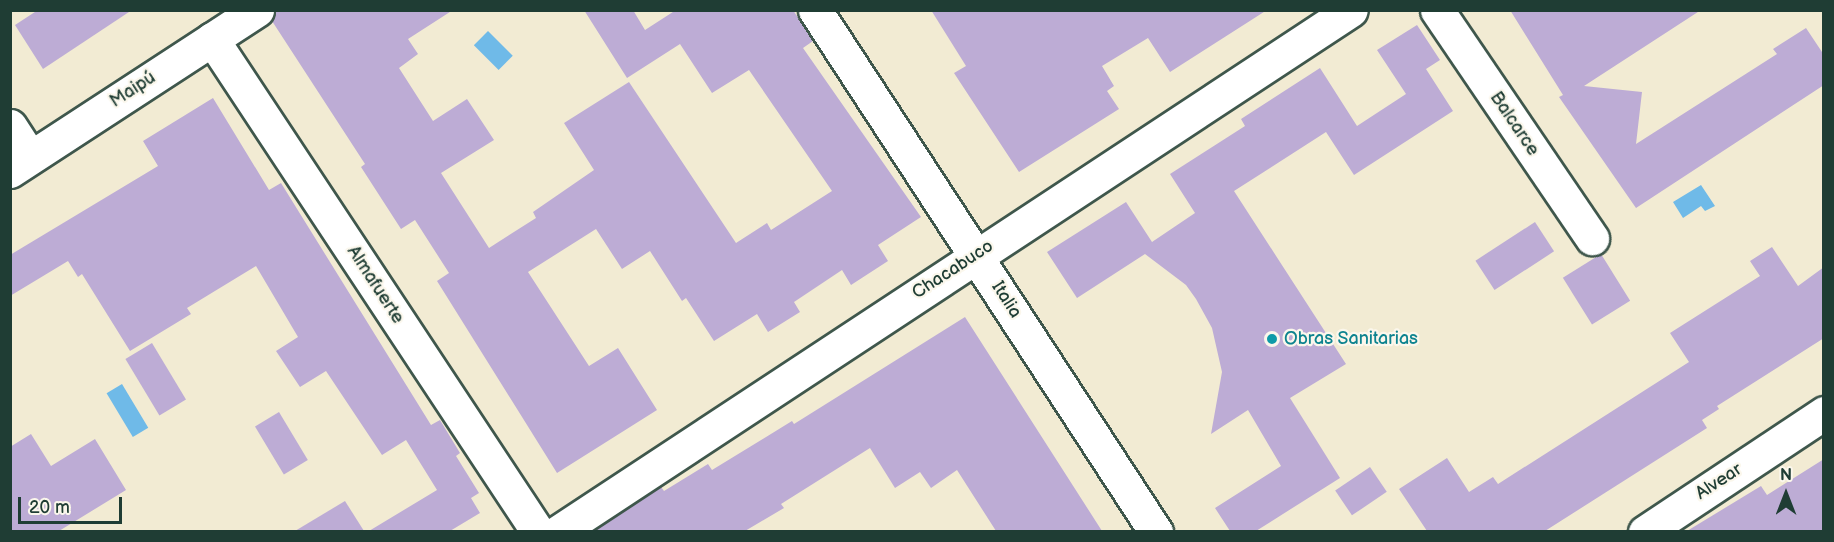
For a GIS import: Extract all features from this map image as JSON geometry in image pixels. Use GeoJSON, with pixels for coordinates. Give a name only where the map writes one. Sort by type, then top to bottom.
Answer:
{"type":"FeatureCollection","features":[{"type":"Feature","properties":{"kind":"street","name":"Maipú"},"geometry":{"type":"LineString","coordinates":[[20,164],[257,10]]}},
{"type":"Feature","properties":{"kind":"street","name":"Italia"},"geometry":{"type":"LineString","coordinates":[[815,10],[1156,531]]}},
{"type":"Feature","properties":{"kind":"street","name":"Chacabuco"},"geometry":{"type":"LineString","coordinates":[[558,531],[976,254],[1351,10]]}},
{"type":"Feature","properties":{"kind":"street","name":"Balcarce"},"geometry":{"type":"LineString","coordinates":[[1437,10],[1592,238]]}},
{"type":"Feature","properties":{"kind":"street","name":"Almafuerte"},"geometry":{"type":"LineString","coordinates":[[212,39],[538,531]]}},
{"type":"Feature","properties":{"kind":"street"},"geometry":{"type":"LineString","coordinates":[[10,126],[20,164]]}},
{"type":"Feature","properties":{"kind":"street","name":"Alvear"},"geometry":{"type":"LineString","coordinates":[[1645,531],[1824,413]]}},
{"type":"Feature","properties":{"kind":"water"},"geometry":{"type":"Polygon","coordinates":[[[488,31],[513,56],[499,70],[474,45],[488,31]]]}},
{"type":"Feature","properties":{"kind":"water"},"geometry":{"type":"Polygon","coordinates":[[[1701,185],[1715,206],[1705,211],[1701,206],[1683,218],[1673,202],[1701,185]]]}},
{"type":"Feature","properties":{"kind":"water"},"geometry":{"type":"Polygon","coordinates":[[[122,384],[148,428],[133,437],[107,393],[122,384]]]}},
{"type":"Feature","properties":{"kind":"building"},"geometry":{"type":"Polygon","coordinates":[[[38,10],[132,10],[43,69],[15,25],[38,10]]]}},
{"type":"Feature","properties":{"kind":"building"},"geometry":{"type":"Polygon","coordinates":[[[275,10],[453,10],[408,39],[418,54],[399,68],[433,121],[467,99],[494,140],[441,173],[489,248],[536,218],[533,212],[594,170],[564,123],[629,82],[736,243],[767,223],[771,230],[832,191],[749,70],[712,93],[680,44],[627,78],[584,10],[633,10],[645,30],[676,10],[793,10],[813,41],[803,48],[921,217],[878,245],[888,261],[851,285],[842,270],[794,302],[800,312],[768,332],[757,314],[714,341],[686,298],[682,301],[650,251],[622,269],[596,229],[528,272],[589,366],[618,348],[657,410],[557,473],[437,281],[449,273],[415,220],[401,229],[361,167],[365,164],[272,21],[275,10]]]}},
{"type":"Feature","properties":{"kind":"building"},"geometry":{"type":"Polygon","coordinates":[[[931,10],[1267,10],[1170,72],[1148,38],[1102,66],[1114,86],[1107,91],[1119,109],[1019,172],[954,73],[966,66],[931,10]]]}},
{"type":"Feature","properties":{"kind":"building"},"geometry":{"type":"Polygon","coordinates":[[[1510,10],[1701,10],[1584,86],[1642,92],[1636,144],[1777,54],[1773,49],[1806,28],[1824,55],[1824,85],[1636,208],[1559,97],[1563,95],[1510,10]]]}},
{"type":"Feature","properties":{"kind":"building"},"geometry":{"type":"Polygon","coordinates":[[[1417,25],[1440,60],[1426,69],[1453,111],[1354,175],[1326,132],[1234,191],[1346,364],[1290,398],[1340,478],[1256,531],[1230,531],[1215,508],[1281,466],[1248,410],[1211,434],[1222,372],[1212,328],[1196,299],[1186,285],[1145,254],[1077,298],[1047,252],[1126,202],[1152,242],[1195,213],[1170,174],[1245,126],[1241,119],[1320,68],[1357,126],[1406,94],[1377,50],[1417,25]]]}},
{"type":"Feature","properties":{"kind":"building"},"geometry":{"type":"Polygon","coordinates":[[[213,98],[269,190],[281,183],[431,425],[440,420],[460,453],[456,456],[479,493],[471,498],[480,513],[450,531],[369,531],[437,490],[406,440],[382,455],[326,371],[300,387],[276,351],[298,337],[256,266],[187,308],[191,314],[130,351],[82,274],[78,277],[68,261],[10,296],[10,255],[158,166],[143,141],[213,98]]]}},
{"type":"Feature","properties":{"kind":"building"},"geometry":{"type":"Polygon","coordinates":[[[1535,222],[1554,251],[1495,290],[1475,261],[1535,222]]]}},
{"type":"Feature","properties":{"kind":"building"},"geometry":{"type":"Polygon","coordinates":[[[1772,247],[1798,286],[1824,267],[1824,338],[1717,406],[1719,409],[1702,420],[1707,428],[1545,531],[1427,531],[1399,489],[1447,458],[1469,492],[1493,477],[1498,484],[1689,362],[1670,333],[1760,276],[1750,261],[1772,247]]]}},
{"type":"Feature","properties":{"kind":"building"},"geometry":{"type":"Polygon","coordinates":[[[1601,254],[1630,301],[1592,324],[1563,278],[1601,254]]]}},
{"type":"Feature","properties":{"kind":"building"},"geometry":{"type":"Polygon","coordinates":[[[965,317],[1102,531],[996,531],[957,470],[931,488],[920,472],[895,488],[870,448],[781,504],[784,508],[745,531],[593,531],[661,487],[664,491],[708,464],[712,470],[792,421],[794,424],[965,317]]]}},
{"type":"Feature","properties":{"kind":"building"},"geometry":{"type":"Polygon","coordinates":[[[152,343],[186,400],[159,416],[125,359],[152,343]]]}},
{"type":"Feature","properties":{"kind":"building"},"geometry":{"type":"Polygon","coordinates":[[[279,412],[308,460],[284,474],[255,426],[279,412]]]}},
{"type":"Feature","properties":{"kind":"building"},"geometry":{"type":"Polygon","coordinates":[[[31,434],[51,466],[95,439],[126,490],[59,531],[10,531],[10,447],[31,434]]]}},
{"type":"Feature","properties":{"kind":"building"},"geometry":{"type":"Polygon","coordinates":[[[1824,459],[1824,531],[1687,531],[1761,486],[1767,495],[1824,459]]]}},
{"type":"Feature","properties":{"kind":"building"},"geometry":{"type":"Polygon","coordinates":[[[1370,467],[1387,492],[1352,515],[1335,490],[1370,467]]]}},
{"type":"Feature","properties":{"kind":"building"},"geometry":{"type":"Polygon","coordinates":[[[345,501],[364,531],[295,531],[345,501]]]}},
{"type":"Feature","properties":{"kind":"place","name":"Obras Sanitarias"},"geometry":{"type":"Point","coordinates":[1272,339]}}]}
